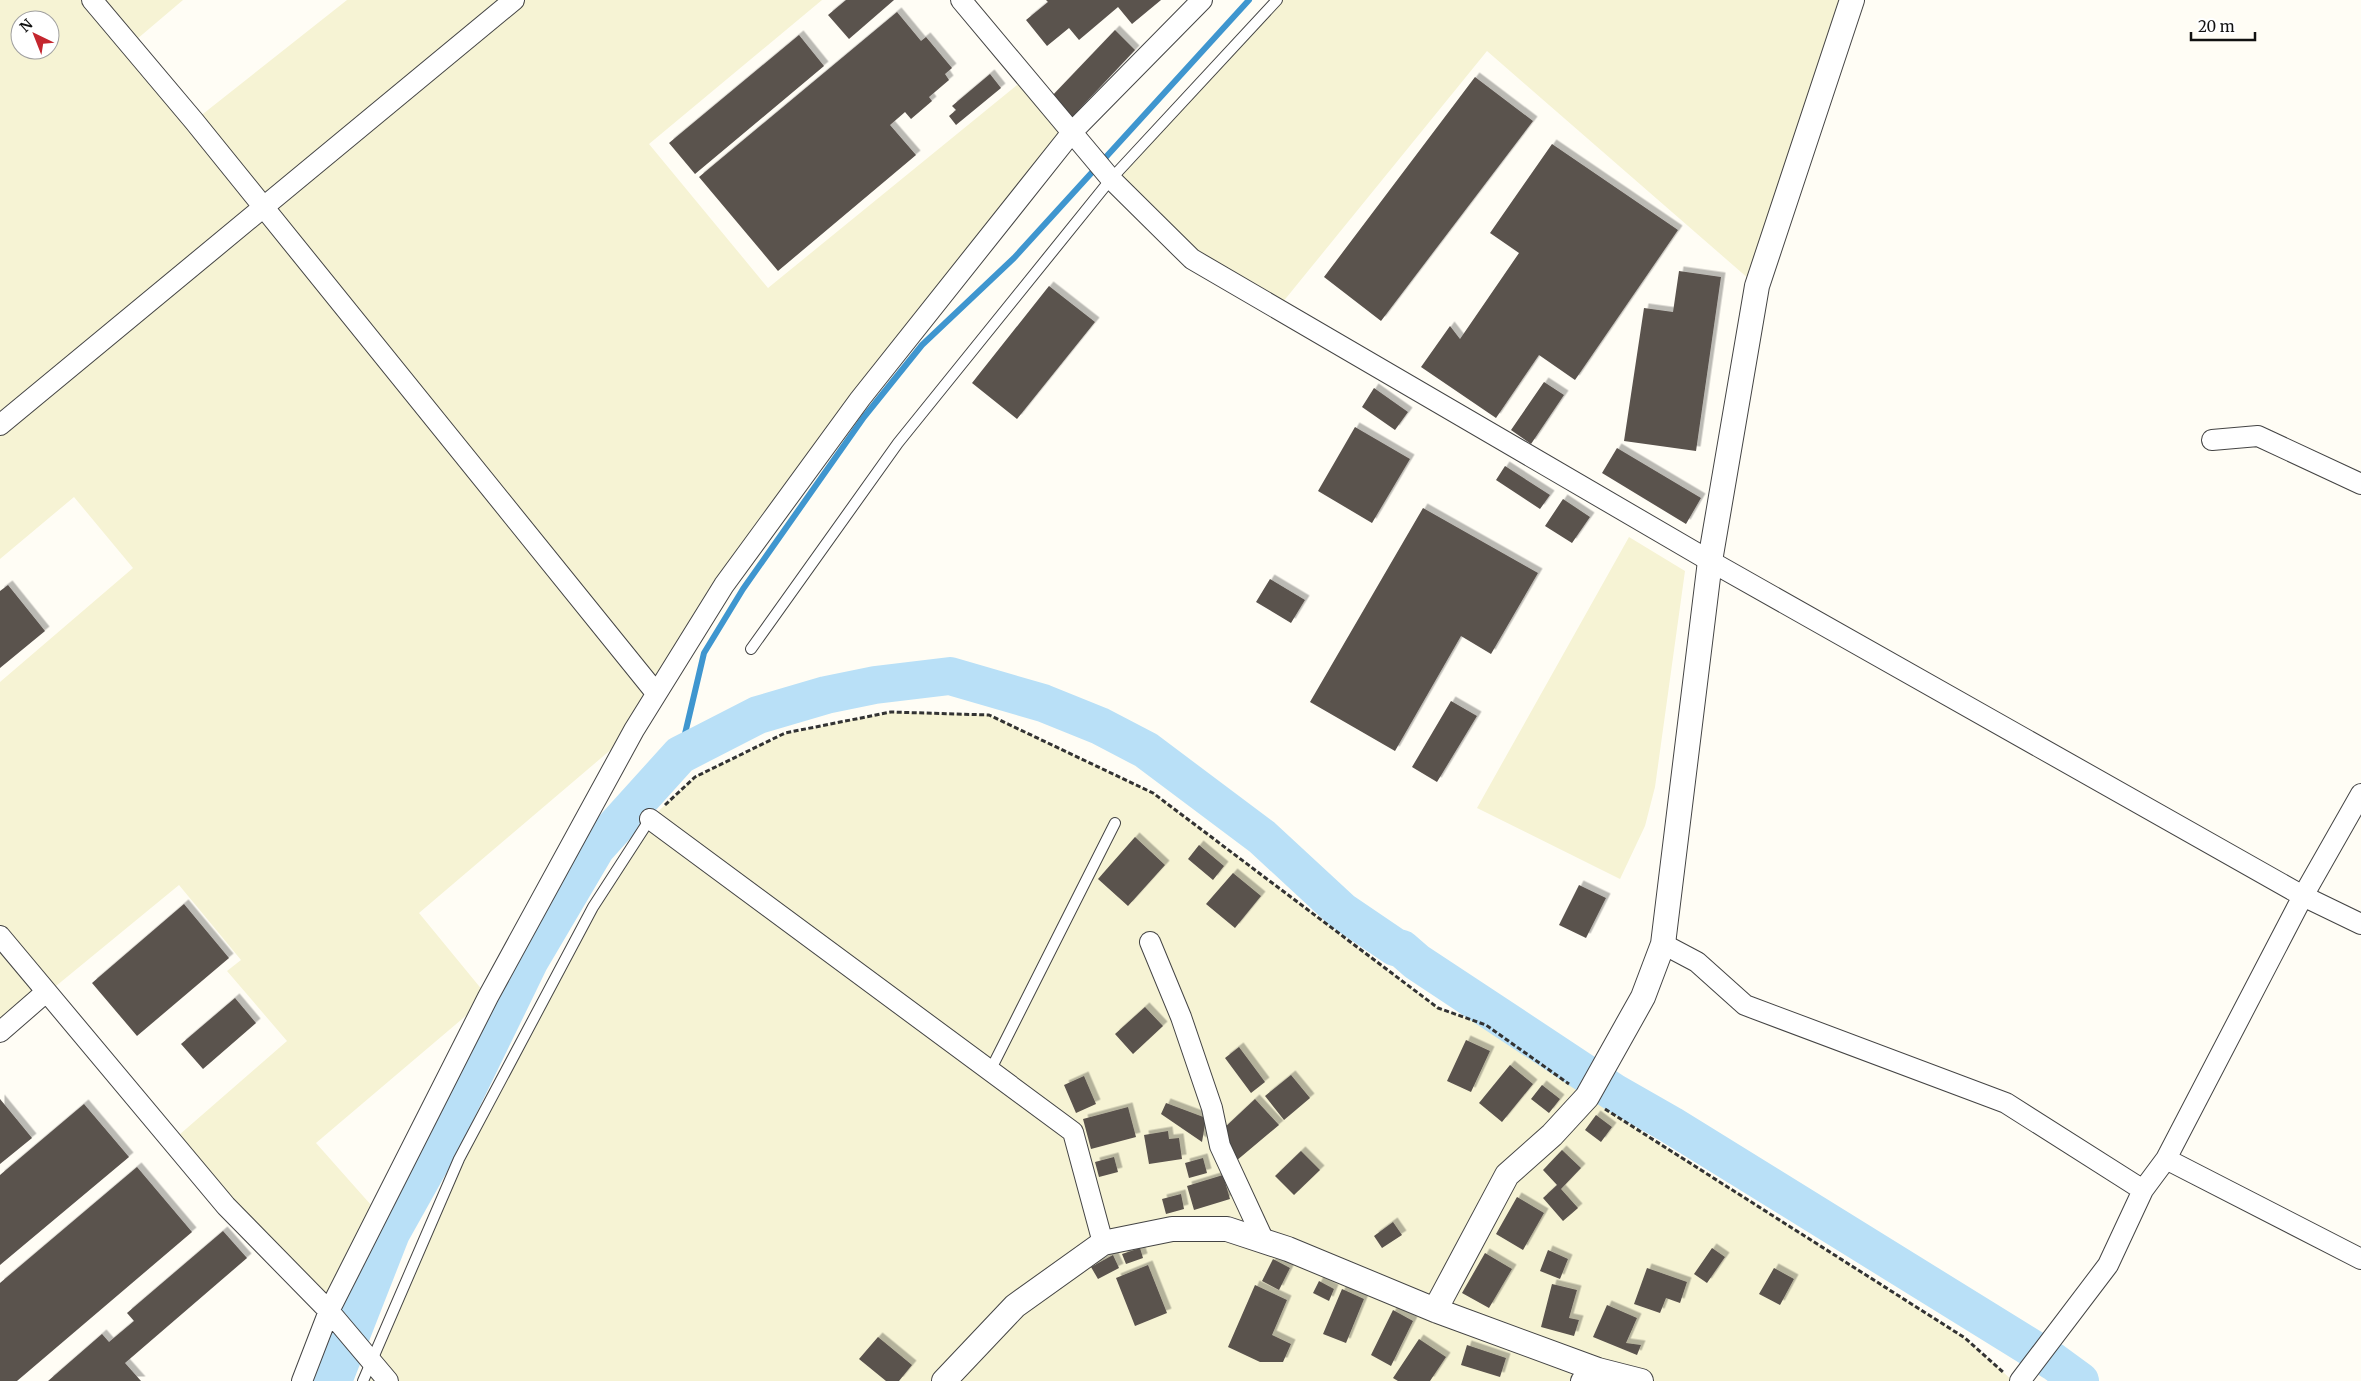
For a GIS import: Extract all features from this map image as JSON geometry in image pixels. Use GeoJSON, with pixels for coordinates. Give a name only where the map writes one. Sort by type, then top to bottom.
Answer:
{"type":"FeatureCollection","features":[{"type":"Feature","properties":{"kind":"street"},"geometry":{"type":"LineString","coordinates":[[92,0],[194,121],[262,208],[656,693]]}},
{"type":"Feature","properties":{"kind":"street"},"geometry":{"type":"LineString","coordinates":[[0,425],[514,0]]}},
{"type":"Feature","properties":{"kind":"street"},"geometry":{"type":"LineString","coordinates":[[961,0],[1111,179],[1192,258],[1710,561],[2303,896],[2361,924]]}},
{"type":"Feature","properties":{"kind":"street"},"geometry":{"type":"LineString","coordinates":[[302,1381],[329,1312],[488,997],[656,693],[724,585],[860,399],[1075,134],[1202,0]]}},
{"type":"Feature","properties":{"kind":"street"},"geometry":{"type":"LineString","coordinates":[[1436,1310],[1507,1176],[1552,1136],[1587,1097],[1643,998],[1662,944],[1710,561],[1757,286],[1852,0]]}},
{"type":"Feature","properties":{"kind":"street"},"geometry":{"type":"LineString","coordinates":[[2212,440],[2258,436],[2361,484]]}},
{"type":"Feature","properties":{"kind":"street"},"geometry":{"type":"LineString","coordinates":[[2013,1378],[2066,1320],[2108,1266],[2143,1190],[2166,1159],[2303,896],[2361,794]]}},
{"type":"Feature","properties":{"kind":"street"},"geometry":{"type":"LineString","coordinates":[[650,819],[1072,1132],[1103,1243]]}},
{"type":"Feature","properties":{"kind":"street"},"geometry":{"type":"LineString","coordinates":[[0,936],[226,1206],[329,1312],[388,1381]]}},
{"type":"Feature","properties":{"kind":"street"},"geometry":{"type":"LineString","coordinates":[[1150,942],[1182,1017],[1212,1108],[1220,1146],[1264,1241]]}},
{"type":"Feature","properties":{"kind":"street"},"geometry":{"type":"LineString","coordinates":[[1662,944],[1697,962],[1745,1005],[2006,1103],[2143,1190]]}},
{"type":"Feature","properties":{"kind":"street"},"geometry":{"type":"LineString","coordinates":[[0,1032],[46,992]]}},
{"type":"Feature","properties":{"kind":"street"},"geometry":{"type":"LineString","coordinates":[[2166,1159],[2361,1259]]}},
{"type":"Feature","properties":{"kind":"street"},"geometry":{"type":"LineString","coordinates":[[944,1381],[1015,1306],[1103,1243],[1172,1229],[1226,1229],[1264,1241],[1288,1249],[1436,1310],[1589,1376],[1641,1381]]}},
{"type":"Feature","properties":{"kind":"lane"},"geometry":{"type":"LineString","coordinates":[[751,649],[898,443],[1111,179],[1278,0]]}},
{"type":"Feature","properties":{"kind":"lane"},"geometry":{"type":"LineString","coordinates":[[363,1381],[459,1159],[592,907],[650,819]]}},
{"type":"Feature","properties":{"kind":"lane"},"geometry":{"type":"LineString","coordinates":[[990,1071],[1115,823]]}},
{"type":"Feature","properties":{"kind":"path"},"geometry":{"type":"LineString","coordinates":[[650,819],[695,777],[785,734],[891,712],[989,714],[1153,793],[1438,1008],[1486,1026],[1587,1097],[1965,1338],[2013,1378]]}},
{"type":"Feature","properties":{"kind":"shaded area"},"geometry":{"type":"Polygon","coordinates":[[[0,0],[183,0],[130,45],[194,121],[347,0],[822,0],[649,144],[768,288],[1027,77],[1073,131],[860,399],[634,730],[419,913],[488,997],[316,1143],[379,1214],[329,1311],[171,1142],[287,1041],[227,971],[241,960],[179,885],[0,1032],[0,682],[133,568],[74,497],[0,559],[0,0]]]}},
{"type":"Feature","properties":{"kind":"shaded area"},"geometry":{"type":"Polygon","coordinates":[[[1277,0],[1852,0],[1757,286],[1487,51],[1278,308],[1192,259],[1111,179],[1277,0]]]}},
{"type":"Feature","properties":{"kind":"shaded area"},"geometry":{"type":"Polygon","coordinates":[[[1629,537],[1685,571],[1655,787],[1645,826],[1620,879],[1477,808],[1629,537]]]}},
{"type":"Feature","properties":{"kind":"shaded area"},"geometry":{"type":"Polygon","coordinates":[[[891,712],[989,715],[1153,793],[1438,1008],[1486,1025],[1587,1097],[1965,1338],[2013,1381],[363,1381],[459,1159],[593,907],[650,819],[695,777],[785,734],[891,712]]]}},
{"type":"Feature","properties":{"kind":"building"},"geometry":{"type":"Polygon","coordinates":[[[846,0],[894,0],[849,39],[828,15],[846,0]]]}},
{"type":"Feature","properties":{"kind":"building"},"geometry":{"type":"Polygon","coordinates":[[[1046,0],[1161,0],[1132,24],[1118,7],[1079,40],[1069,28],[1047,46],[1026,20],[1048,2],[1046,0]]]}},
{"type":"Feature","properties":{"kind":"building"},"geometry":{"type":"Polygon","coordinates":[[[897,12],[921,41],[926,37],[952,68],[945,74],[949,80],[929,97],[932,101],[911,119],[905,112],[890,125],[916,155],[778,271],[699,177],[897,12]]]}},
{"type":"Feature","properties":{"kind":"building"},"geometry":{"type":"Polygon","coordinates":[[[1115,30],[1135,50],[1072,117],[1051,97],[1115,30]]]}},
{"type":"Feature","properties":{"kind":"building"},"geometry":{"type":"Polygon","coordinates":[[[799,35],[824,66],[695,174],[669,143],[799,35]]]}},
{"type":"Feature","properties":{"kind":"building"},"geometry":{"type":"Polygon","coordinates":[[[990,74],[1001,88],[956,125],[949,116],[956,110],[952,106],[990,74]]]}},
{"type":"Feature","properties":{"kind":"building"},"geometry":{"type":"Polygon","coordinates":[[[1475,77],[1533,121],[1381,321],[1324,277],[1475,77]]]}},
{"type":"Feature","properties":{"kind":"building"},"geometry":{"type":"Polygon","coordinates":[[[1552,144],[1678,230],[1575,380],[1539,355],[1496,418],[1421,367],[1450,326],[1460,339],[1519,253],[1490,233],[1552,144]]]}},
{"type":"Feature","properties":{"kind":"building"},"geometry":{"type":"Polygon","coordinates":[[[1679,271],[1721,277],[1696,451],[1624,441],[1644,308],[1673,312],[1679,271]]]}},
{"type":"Feature","properties":{"kind":"building"},"geometry":{"type":"Polygon","coordinates":[[[1049,286],[1095,322],[1017,419],[972,383],[1049,286]]]}},
{"type":"Feature","properties":{"kind":"building"},"geometry":{"type":"Polygon","coordinates":[[[1544,382],[1564,395],[1531,444],[1511,430],[1544,382]]]}},
{"type":"Feature","properties":{"kind":"building"},"geometry":{"type":"Polygon","coordinates":[[[1374,388],[1408,412],[1395,430],[1362,407],[1374,388]]]}},
{"type":"Feature","properties":{"kind":"building"},"geometry":{"type":"Polygon","coordinates":[[[1355,427],[1410,459],[1372,523],[1318,491],[1355,427]]]}},
{"type":"Feature","properties":{"kind":"building"},"geometry":{"type":"Polygon","coordinates":[[[1617,448],[1701,498],[1686,524],[1602,473],[1617,448]]]}},
{"type":"Feature","properties":{"kind":"building"},"geometry":{"type":"Polygon","coordinates":[[[1505,466],[1550,495],[1540,509],[1496,480],[1505,466]]]}},
{"type":"Feature","properties":{"kind":"building"},"geometry":{"type":"Polygon","coordinates":[[[1563,499],[1590,517],[1572,543],[1545,526],[1563,499]]]}},
{"type":"Feature","properties":{"kind":"building"},"geometry":{"type":"Polygon","coordinates":[[[1423,508],[1538,573],[1491,654],[1461,636],[1395,751],[1310,702],[1423,508]]]}},
{"type":"Feature","properties":{"kind":"building"},"geometry":{"type":"Polygon","coordinates":[[[1270,579],[1305,600],[1291,623],[1256,602],[1270,579]]]}},
{"type":"Feature","properties":{"kind":"building"},"geometry":{"type":"Polygon","coordinates":[[[8,585],[45,631],[0,668],[0,591],[8,585]]]}},
{"type":"Feature","properties":{"kind":"building"},"geometry":{"type":"Polygon","coordinates":[[[1451,701],[1477,716],[1437,782],[1412,767],[1451,701]]]}},
{"type":"Feature","properties":{"kind":"building"},"geometry":{"type":"Polygon","coordinates":[[[1135,837],[1165,865],[1128,906],[1098,879],[1135,837]]]}},
{"type":"Feature","properties":{"kind":"building"},"geometry":{"type":"Polygon","coordinates":[[[1199,845],[1224,866],[1213,880],[1188,859],[1199,845]]]}},
{"type":"Feature","properties":{"kind":"building"},"geometry":{"type":"Polygon","coordinates":[[[1233,873],[1261,896],[1235,928],[1206,904],[1233,873]]]}},
{"type":"Feature","properties":{"kind":"building"},"geometry":{"type":"Polygon","coordinates":[[[1579,885],[1606,898],[1586,938],[1559,925],[1579,885]]]}},
{"type":"Feature","properties":{"kind":"building"},"geometry":{"type":"Polygon","coordinates":[[[184,904],[229,958],[137,1036],[92,983],[184,904]]]}},
{"type":"Feature","properties":{"kind":"building"},"geometry":{"type":"Polygon","coordinates":[[[235,998],[256,1023],[203,1069],[181,1044],[235,998]]]}},
{"type":"Feature","properties":{"kind":"building"},"geometry":{"type":"Polygon","coordinates":[[[1145,1007],[1163,1026],[1133,1054],[1115,1034],[1145,1007]]]}},
{"type":"Feature","properties":{"kind":"building"},"geometry":{"type":"Polygon","coordinates":[[[1466,1040],[1490,1051],[1471,1092],[1447,1081],[1466,1040]]]}},
{"type":"Feature","properties":{"kind":"building"},"geometry":{"type":"Polygon","coordinates":[[[1239,1047],[1265,1082],[1251,1093],[1225,1058],[1239,1047]]]}},
{"type":"Feature","properties":{"kind":"building"},"geometry":{"type":"Polygon","coordinates":[[[1510,1065],[1533,1084],[1502,1122],[1479,1103],[1510,1065]]]}},
{"type":"Feature","properties":{"kind":"building"},"geometry":{"type":"Polygon","coordinates":[[[1291,1075],[1310,1098],[1284,1120],[1265,1096],[1291,1075]]]}},
{"type":"Feature","properties":{"kind":"building"},"geometry":{"type":"Polygon","coordinates":[[[1084,1076],[1096,1104],[1076,1113],[1064,1085],[1084,1076]]]}},
{"type":"Feature","properties":{"kind":"building"},"geometry":{"type":"Polygon","coordinates":[[[1542,1085],[1560,1099],[1549,1113],[1531,1099],[1542,1085]]]}},
{"type":"Feature","properties":{"kind":"building"},"geometry":{"type":"Polygon","coordinates":[[[0,1099],[32,1138],[0,1164],[0,1099]]]}},
{"type":"Feature","properties":{"kind":"building"},"geometry":{"type":"Polygon","coordinates":[[[1255,1099],[1279,1125],[1236,1161],[1223,1129],[1255,1099]]]}},
{"type":"Feature","properties":{"kind":"building"},"geometry":{"type":"Polygon","coordinates":[[[1166,1103],[1206,1118],[1202,1142],[1161,1114],[1166,1103]]]}},
{"type":"Feature","properties":{"kind":"building"},"geometry":{"type":"Polygon","coordinates":[[[84,1104],[129,1157],[0,1265],[0,1175],[84,1104]]]}},
{"type":"Feature","properties":{"kind":"building"},"geometry":{"type":"Polygon","coordinates":[[[1128,1107],[1136,1137],[1091,1149],[1083,1119],[1128,1107]]]}},
{"type":"Feature","properties":{"kind":"building"},"geometry":{"type":"Polygon","coordinates":[[[1596,1115],[1612,1127],[1601,1142],[1585,1130],[1596,1115]]]}},
{"type":"Feature","properties":{"kind":"building"},"geometry":{"type":"Polygon","coordinates":[[[1168,1131],[1169,1139],[1179,1138],[1182,1159],[1149,1164],[1144,1135],[1168,1131]]]}},
{"type":"Feature","properties":{"kind":"building"},"geometry":{"type":"Polygon","coordinates":[[[1562,1150],[1581,1168],[1561,1189],[1578,1208],[1563,1221],[1543,1198],[1557,1185],[1543,1170],[1562,1150]]]}},
{"type":"Feature","properties":{"kind":"building"},"geometry":{"type":"Polygon","coordinates":[[[1301,1151],[1320,1170],[1294,1195],[1275,1176],[1301,1151]]]}},
{"type":"Feature","properties":{"kind":"building"},"geometry":{"type":"Polygon","coordinates":[[[1114,1157],[1118,1172],[1099,1177],[1095,1162],[1114,1157]]]}},
{"type":"Feature","properties":{"kind":"building"},"geometry":{"type":"Polygon","coordinates":[[[1203,1158],[1207,1173],[1189,1178],[1185,1163],[1203,1158]]]}},
{"type":"Feature","properties":{"kind":"building"},"geometry":{"type":"Polygon","coordinates":[[[137,1167],[192,1232],[17,1381],[0,1381],[0,1283],[137,1167]]]}},
{"type":"Feature","properties":{"kind":"building"},"geometry":{"type":"Polygon","coordinates":[[[1223,1175],[1230,1199],[1194,1210],[1187,1186],[1223,1175]]]}},
{"type":"Feature","properties":{"kind":"building"},"geometry":{"type":"Polygon","coordinates":[[[1181,1194],[1184,1209],[1166,1214],[1162,1199],[1181,1194]]]}},
{"type":"Feature","properties":{"kind":"building"},"geometry":{"type":"Polygon","coordinates":[[[1517,1197],[1544,1213],[1523,1250],[1496,1234],[1517,1197]]]}},
{"type":"Feature","properties":{"kind":"building"},"geometry":{"type":"Polygon","coordinates":[[[1393,1222],[1402,1235],[1382,1248],[1374,1236],[1393,1222]]]}},
{"type":"Feature","properties":{"kind":"building"},"geometry":{"type":"Polygon","coordinates":[[[223,1231],[247,1258],[125,1363],[141,1381],[48,1381],[102,1334],[109,1342],[134,1321],[127,1313],[223,1231]]]}},
{"type":"Feature","properties":{"kind":"building"},"geometry":{"type":"Polygon","coordinates":[[[1140,1248],[1143,1258],[1126,1264],[1122,1254],[1140,1248]]]}},
{"type":"Feature","properties":{"kind":"building"},"geometry":{"type":"Polygon","coordinates":[[[1712,1248],[1725,1257],[1707,1283],[1694,1274],[1712,1248]]]}},
{"type":"Feature","properties":{"kind":"building"},"geometry":{"type":"Polygon","coordinates":[[[1548,1250],[1568,1259],[1560,1279],[1540,1271],[1548,1250]]]}},
{"type":"Feature","properties":{"kind":"building"},"geometry":{"type":"Polygon","coordinates":[[[1485,1253],[1512,1269],[1489,1308],[1462,1293],[1485,1253]]]}},
{"type":"Feature","properties":{"kind":"building"},"geometry":{"type":"Polygon","coordinates":[[[1113,1255],[1119,1268],[1098,1279],[1091,1267],[1113,1255]]]}},
{"type":"Feature","properties":{"kind":"building"},"geometry":{"type":"Polygon","coordinates":[[[1273,1259],[1290,1268],[1279,1290],[1262,1281],[1273,1259]]]}},
{"type":"Feature","properties":{"kind":"building"},"geometry":{"type":"Polygon","coordinates":[[[1148,1265],[1167,1313],[1135,1326],[1116,1278],[1148,1265]]]}},
{"type":"Feature","properties":{"kind":"building"},"geometry":{"type":"Polygon","coordinates":[[[1647,1268],[1687,1282],[1680,1303],[1666,1298],[1660,1313],[1634,1304],[1647,1268]]]}},
{"type":"Feature","properties":{"kind":"building"},"geometry":{"type":"Polygon","coordinates":[[[1774,1268],[1794,1279],[1780,1305],[1759,1294],[1774,1268]]]}},
{"type":"Feature","properties":{"kind":"building"},"geometry":{"type":"Polygon","coordinates":[[[1319,1281],[1334,1289],[1329,1301],[1313,1293],[1319,1281]]]}},
{"type":"Feature","properties":{"kind":"building"},"geometry":{"type":"Polygon","coordinates":[[[1552,1284],[1577,1290],[1569,1318],[1579,1320],[1574,1336],[1541,1327],[1552,1284]]]}},
{"type":"Feature","properties":{"kind":"building"},"geometry":{"type":"Polygon","coordinates":[[[1255,1285],[1287,1300],[1272,1335],[1291,1344],[1283,1362],[1260,1362],[1228,1347],[1255,1285]]]}},
{"type":"Feature","properties":{"kind":"building"},"geometry":{"type":"Polygon","coordinates":[[[1342,1289],[1364,1299],[1346,1343],[1323,1334],[1342,1289]]]}},
{"type":"Feature","properties":{"kind":"building"},"geometry":{"type":"Polygon","coordinates":[[[1607,1305],[1637,1318],[1626,1343],[1641,1345],[1637,1355],[1593,1337],[1607,1305]]]}},
{"type":"Feature","properties":{"kind":"building"},"geometry":{"type":"Polygon","coordinates":[[[1393,1310],[1413,1321],[1391,1366],[1371,1355],[1393,1310]]]}},
{"type":"Feature","properties":{"kind":"building"},"geometry":{"type":"Polygon","coordinates":[[[878,1337],[912,1365],[899,1381],[886,1381],[859,1359],[878,1337]]]}},
{"type":"Feature","properties":{"kind":"building"},"geometry":{"type":"Polygon","coordinates":[[[1419,1339],[1446,1357],[1430,1381],[1398,1381],[1393,1378],[1419,1339]]]}},
{"type":"Feature","properties":{"kind":"building"},"geometry":{"type":"Polygon","coordinates":[[[1467,1345],[1506,1358],[1500,1377],[1461,1365],[1467,1345]]]}},
{"type":"Feature","properties":{"kind":"waterway"},"geometry":{"type":"LineString","coordinates":[[680,755],[704,653],[743,589],[864,417],[922,345],[1014,258],[1249,0]]}},
{"type":"Feature","properties":{"kind":"waterway"},"geometry":{"type":"LineString","coordinates":[[333,1381],[391,1233],[438,1149],[530,960],[596,848],[680,755],[758,715],[826,695],[875,685],[950,676],[1043,703],[1100,726],[1146,750],[1262,837],[1342,911],[1395,947],[1402,949],[1417,962],[1615,1093],[1671,1125],[2054,1362],[2080,1381]]}}]}
